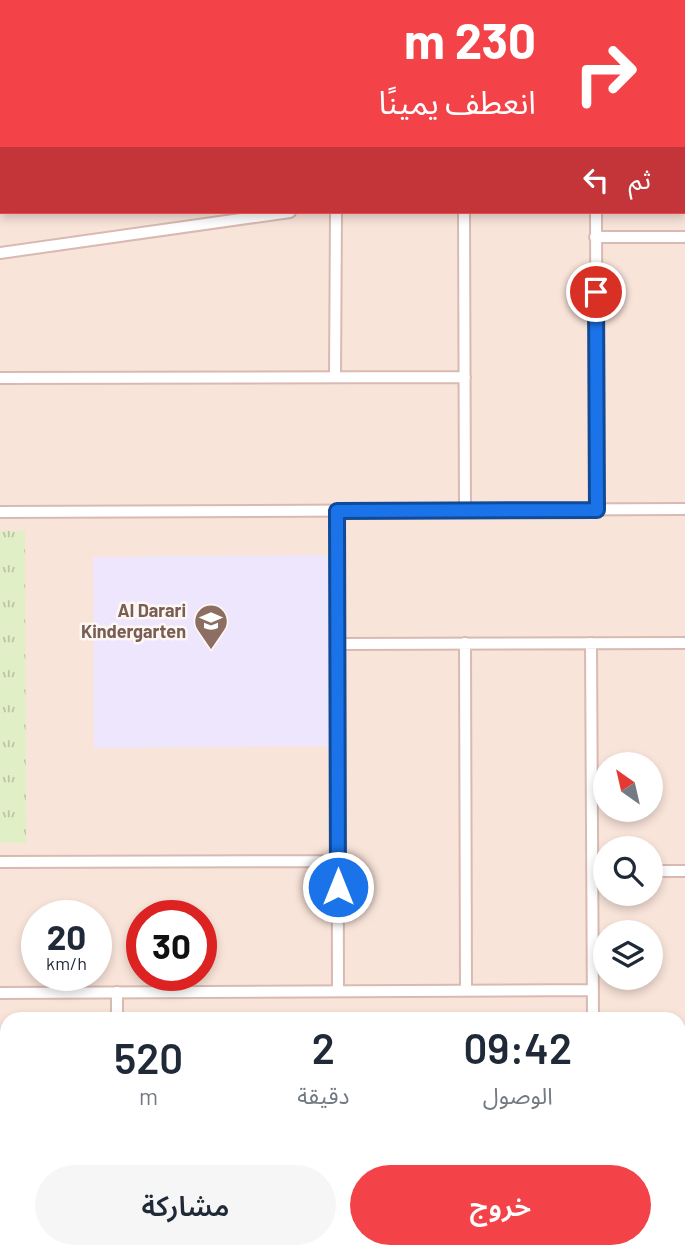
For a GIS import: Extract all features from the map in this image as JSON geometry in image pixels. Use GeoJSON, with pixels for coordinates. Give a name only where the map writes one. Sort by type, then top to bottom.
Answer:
{"type":"FeatureCollection","features":[{"type":"Feature","properties":{"kind":"street"},"geometry":{"type":"LineString","coordinates":[[0,253],[276,214]]}},
{"type":"Feature","properties":{"kind":"street"},"geometry":{"type":"LineString","coordinates":[[335,377],[336,214]]}},
{"type":"Feature","properties":{"kind":"street"},"geometry":{"type":"LineString","coordinates":[[464,214],[465,510]]}},
{"type":"Feature","properties":{"kind":"street"},"geometry":{"type":"LineString","coordinates":[[596,214],[597,510]]}},
{"type":"Feature","properties":{"kind":"street"},"geometry":{"type":"LineString","coordinates":[[596,237],[685,237]]}},
{"type":"Feature","properties":{"kind":"street"},"geometry":{"type":"LineString","coordinates":[[0,378],[465,377]]}},
{"type":"Feature","properties":{"kind":"street"},"geometry":{"type":"LineString","coordinates":[[0,512],[685,509]]}},
{"type":"Feature","properties":{"kind":"street"},"geometry":{"type":"LineString","coordinates":[[337,511],[338,991]]}},
{"type":"Feature","properties":{"kind":"street"},"geometry":{"type":"LineString","coordinates":[[465,643],[466,990]]}},
{"type":"Feature","properties":{"kind":"street"},"geometry":{"type":"LineString","coordinates":[[591,643],[593,1012]]}},
{"type":"Feature","properties":{"kind":"street"},"geometry":{"type":"LineString","coordinates":[[337,644],[685,643]]}},
{"type":"Feature","properties":{"kind":"street"},"geometry":{"type":"LineString","coordinates":[[0,862],[338,860]]}},
{"type":"Feature","properties":{"kind":"street"},"geometry":{"type":"LineString","coordinates":[[663,871],[685,871]]}},
{"type":"Feature","properties":{"kind":"street"},"geometry":{"type":"LineString","coordinates":[[0,993],[593,990]]}},
{"type":"Feature","properties":{"kind":"street"},"geometry":{"type":"LineString","coordinates":[[117,992],[117,1012]]}},
{"type":"Feature","properties":{"kind":"shaded area"},"geometry":{"type":"Polygon","coordinates":[[[0,214],[685,214],[685,1012],[0,1012],[0,214]]]}},
{"type":"Feature","properties":{"kind":"shaded area","name":"Al Darari Kindergarten"},"geometry":{"type":"Polygon","coordinates":[[[329,555],[330,746],[94,748],[93,557],[329,555]]]}},
{"type":"Feature","properties":{"kind":"green space"},"geometry":{"type":"Polygon","coordinates":[[[0,531],[25,531],[26,843],[0,843],[0,531]]]}},
{"type":"Feature","properties":{"kind":"place","name":"Al Darari Kindergarten"},"geometry":{"type":"Point","coordinates":[211,651]}},
{"type":"Feature","properties":{"kind":"route"},"geometry":{"type":"LineString","coordinates":[[338,887],[337,511],[597,510],[596,292]]}}]}
